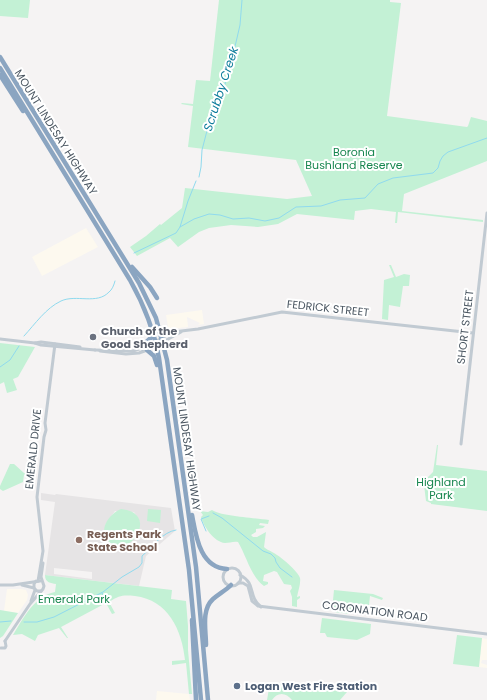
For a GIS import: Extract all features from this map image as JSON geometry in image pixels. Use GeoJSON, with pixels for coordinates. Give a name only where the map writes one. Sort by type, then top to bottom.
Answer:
{"type":"FeatureCollection","features":[{"type":"Feature","properties":{"kind":"highway","name":"MOUNT LINDESAY HIGHWAY"},"geometry":{"type":"LineString","coordinates":[[0,57],[128,264],[149,302],[162,339],[167,360],[188,507],[198,588],[208,700]]}},
{"type":"Feature","properties":{"kind":"highway","name":"MOUNT LINDESAY HIGHWAY"},"geometry":{"type":"LineString","coordinates":[[0,68],[130,280],[154,335],[163,384],[192,598],[201,700]]}},
{"type":"Feature","properties":{"kind":"highway"},"geometry":{"type":"LineString","coordinates":[[0,75],[29,120],[34,123]]}},
{"type":"Feature","properties":{"kind":"highway"},"geometry":{"type":"LineString","coordinates":[[128,264],[145,281],[157,298]]}},
{"type":"Feature","properties":{"kind":"highway"},"geometry":{"type":"LineString","coordinates":[[142,348],[143,345],[154,335]]}},
{"type":"Feature","properties":{"kind":"highway"},"geometry":{"type":"LineString","coordinates":[[148,350],[155,357],[160,379],[163,384]]}},
{"type":"Feature","properties":{"kind":"highway"},"geometry":{"type":"LineString","coordinates":[[188,507],[191,512],[197,542],[203,554],[219,569],[227,570]]}},
{"type":"Feature","properties":{"kind":"highway"},"geometry":{"type":"LineString","coordinates":[[205,668],[207,659],[205,618],[207,608],[214,598],[231,585]]}},
{"type":"Feature","properties":{"kind":"highway"},"geometry":{"type":"LineString","coordinates":[[192,598],[192,642],[196,700]]}},
{"type":"Feature","properties":{"kind":"street","name":"SHORT STREET"},"geometry":{"type":"LineString","coordinates":[[461,444],[487,213]]}},
{"type":"Feature","properties":{"kind":"street","name":"FEDRICK STREET"},"geometry":{"type":"LineString","coordinates":[[156,343],[174,332],[181,332],[286,312],[473,333]]}},
{"type":"Feature","properties":{"kind":"street"},"geometry":{"type":"LineString","coordinates":[[0,339],[126,354],[139,353],[148,350],[156,343]]}},
{"type":"Feature","properties":{"kind":"street"},"geometry":{"type":"LineString","coordinates":[[95,350],[130,351],[156,343]]}},
{"type":"Feature","properties":{"kind":"street","name":"EMERALD DRIVE"},"geometry":{"type":"LineString","coordinates":[[0,648],[5,648],[5,641],[30,604],[44,587],[41,577],[43,543],[37,508],[37,497],[46,430],[45,423],[54,345]]}},
{"type":"Feature","properties":{"kind":"street","name":"EMERALD DRIVE"},"geometry":{"type":"LineString","coordinates":[[30,604],[34,589],[33,585],[37,581],[42,557]]}},
{"type":"Feature","properties":{"kind":"street"},"geometry":{"type":"LineString","coordinates":[[230,568],[236,569],[240,575],[249,582],[254,600],[261,606],[257,606],[252,602],[247,585],[238,583],[231,585],[227,584],[223,578],[224,573],[230,568]]}},
{"type":"Feature","properties":{"kind":"street"},"geometry":{"type":"LineString","coordinates":[[238,583],[240,575]]}},
{"type":"Feature","properties":{"kind":"street"},"geometry":{"type":"LineString","coordinates":[[0,585],[20,585],[37,581],[42,582]]}},
{"type":"Feature","properties":{"kind":"street"},"geometry":{"type":"LineString","coordinates":[[20,585],[39,591],[42,590]]}},
{"type":"Feature","properties":{"kind":"street","name":"CORONATION ROAD"},"geometry":{"type":"LineString","coordinates":[[261,606],[487,634]]}},
{"type":"Feature","properties":{"kind":"street"},"geometry":{"type":"LineString","coordinates":[[0,641],[5,641]]}},
{"type":"Feature","properties":{"kind":"shaded area"},"geometry":{"type":"Polygon","coordinates":[[[86,228],[98,247],[42,276],[32,257],[86,228]]]}},
{"type":"Feature","properties":{"kind":"shaded area"},"geometry":{"type":"Polygon","coordinates":[[[202,310],[204,324],[198,325],[200,323],[187,317],[188,327],[170,329],[168,327],[166,315],[202,310]]]}},
{"type":"Feature","properties":{"kind":"shaded area","name":"Regents Park State School"},"geometry":{"type":"Polygon","coordinates":[[[41,493],[171,508],[175,531],[146,556],[139,586],[45,575],[55,502],[41,500],[41,493]],[[115,511],[105,525],[105,537],[140,523],[134,512],[115,511]],[[54,568],[54,574],[92,579],[92,572],[54,568]]]}},
{"type":"Feature","properties":{"kind":"shaded area"},"geometry":{"type":"Polygon","coordinates":[[[7,589],[26,590],[28,595],[27,600],[18,613],[4,611],[7,589]]]}},
{"type":"Feature","properties":{"kind":"shaded area"},"geometry":{"type":"Polygon","coordinates":[[[482,638],[487,639],[487,660],[482,660],[481,663],[487,665],[487,668],[479,667],[482,638]]]}},
{"type":"Feature","properties":{"kind":"shaded area"},"geometry":{"type":"Polygon","coordinates":[[[157,691],[189,694],[190,700],[156,700],[157,691]]]}},
{"type":"Feature","properties":{"kind":"green space"},"geometry":{"type":"Polygon","coordinates":[[[0,0],[30,0],[28,18],[0,16],[0,0]]]}},
{"type":"Feature","properties":{"kind":"green space","name":"Boronia Bushland Reserve"},"geometry":{"type":"Polygon","coordinates":[[[219,0],[390,0],[390,2],[401,3],[387,116],[467,127],[471,117],[487,121],[487,161],[404,194],[402,211],[483,220],[483,222],[398,212],[397,223],[395,223],[396,212],[371,209],[355,211],[354,220],[297,214],[278,224],[258,227],[231,225],[209,228],[199,232],[178,247],[170,238],[137,256],[130,247],[182,208],[185,188],[287,199],[312,196],[296,160],[188,147],[193,106],[181,104],[193,104],[196,80],[210,81],[219,0]]]}},
{"type":"Feature","properties":{"kind":"green space"},"geometry":{"type":"Polygon","coordinates":[[[389,265],[391,265],[396,277],[404,274],[410,275],[409,286],[403,286],[400,307],[389,305],[388,320],[382,319],[384,280],[394,277],[389,265]]]}},
{"type":"Feature","properties":{"kind":"green space"},"geometry":{"type":"Polygon","coordinates":[[[0,343],[35,347],[18,377],[13,379],[17,390],[7,393],[4,382],[0,384],[0,343]]]}},
{"type":"Feature","properties":{"kind":"green space","name":"Highland Park"},"geometry":{"type":"Polygon","coordinates":[[[437,445],[436,465],[487,471],[487,511],[431,504],[426,501],[424,485],[427,478],[433,472],[437,445]]]}},
{"type":"Feature","properties":{"kind":"green space"},"geometry":{"type":"Polygon","coordinates":[[[10,464],[14,464],[24,473],[36,474],[36,476],[24,475],[23,482],[3,491],[0,489],[0,486],[10,464]]]}},
{"type":"Feature","properties":{"kind":"green space"},"geometry":{"type":"Polygon","coordinates":[[[121,509],[133,512],[139,519],[140,527],[137,535],[131,542],[124,546],[116,546],[108,541],[104,532],[106,522],[112,514],[121,509]]]}},
{"type":"Feature","properties":{"kind":"green space"},"geometry":{"type":"Polygon","coordinates":[[[148,509],[161,510],[160,523],[147,521],[148,509]]]}},
{"type":"Feature","properties":{"kind":"green space"},"geometry":{"type":"Polygon","coordinates":[[[212,510],[230,515],[269,520],[268,524],[260,523],[259,525],[265,526],[263,528],[256,529],[256,532],[251,535],[253,537],[257,537],[266,532],[264,547],[292,567],[299,575],[300,583],[297,597],[300,596],[300,598],[297,600],[297,607],[292,606],[290,591],[292,588],[291,585],[284,584],[277,572],[274,571],[264,575],[263,581],[268,582],[268,584],[264,586],[252,572],[238,542],[225,543],[213,537],[202,521],[201,517],[203,515],[200,511],[208,512],[212,510]]]}},
{"type":"Feature","properties":{"kind":"green space","name":"Emerald Park"},"geometry":{"type":"Polygon","coordinates":[[[45,575],[172,590],[171,599],[186,601],[192,694],[189,694],[186,663],[172,665],[172,661],[185,660],[181,638],[177,628],[165,610],[156,603],[146,599],[135,596],[122,596],[116,598],[109,602],[115,613],[112,614],[106,603],[61,627],[68,638],[59,628],[38,635],[35,641],[22,634],[13,635],[25,615],[35,603],[48,594],[55,592],[56,584],[47,581],[45,575]]]}},
{"type":"Feature","properties":{"kind":"green space"},"geometry":{"type":"Polygon","coordinates":[[[334,590],[373,594],[383,598],[382,600],[370,596],[369,605],[352,603],[351,614],[334,612],[332,610],[334,590]]]}},
{"type":"Feature","properties":{"kind":"green space"},"geometry":{"type":"Polygon","coordinates":[[[0,610],[18,613],[3,636],[0,638],[0,610]]]}},
{"type":"Feature","properties":{"kind":"green space"},"geometry":{"type":"Polygon","coordinates":[[[322,618],[371,624],[370,634],[357,640],[327,637],[325,633],[320,633],[322,618]]]}},
{"type":"Feature","properties":{"kind":"green space"},"geometry":{"type":"Polygon","coordinates":[[[457,635],[482,638],[479,667],[453,664],[457,635]]]}},
{"type":"Feature","properties":{"kind":"green space"},"geometry":{"type":"Polygon","coordinates":[[[270,683],[347,692],[340,700],[292,700],[284,694],[279,694],[272,700],[267,700],[270,683]]]}},
{"type":"Feature","properties":{"kind":"waterway","name":"Scrubby Creek"},"geometry":{"type":"LineString","coordinates":[[199,177],[202,150],[209,123],[220,100],[230,68],[240,25],[242,0]]}},
{"type":"Feature","properties":{"kind":"waterway"},"geometry":{"type":"LineString","coordinates":[[180,227],[194,219],[209,214],[220,215],[233,219],[249,218],[265,221],[279,218],[296,207],[321,206],[340,200],[365,198],[378,184],[393,178],[433,173],[438,168],[443,156],[448,152],[487,138]]}},
{"type":"Feature","properties":{"kind":"waterway","name":"Scrubby Creek"},"geometry":{"type":"LineString","coordinates":[[134,253],[176,233],[180,227],[196,181]]}},
{"type":"Feature","properties":{"kind":"waterway","name":"Scrubby Creek"},"geometry":{"type":"LineString","coordinates":[[24,336],[41,317],[56,304],[73,298],[99,298],[111,290],[115,281]]}},
{"type":"Feature","properties":{"kind":"waterway","name":"Scrubby Creek"},"geometry":{"type":"LineString","coordinates":[[0,367],[10,360],[19,346]]}},
{"type":"Feature","properties":{"kind":"waterway"},"geometry":{"type":"LineString","coordinates":[[213,513],[222,518],[263,551],[271,554],[275,558],[280,568],[292,577]]}},
{"type":"Feature","properties":{"kind":"waterway"},"geometry":{"type":"LineString","coordinates":[[206,531],[201,519],[209,516]]}},
{"type":"Feature","properties":{"kind":"waterway"},"geometry":{"type":"LineString","coordinates":[[24,622],[37,622],[54,617],[103,592],[122,577],[139,567],[142,563],[142,556],[162,537],[171,531],[176,530]]}},
{"type":"Feature","properties":{"kind":"waterway"},"geometry":{"type":"LineString","coordinates":[[102,593],[107,601]]}},
{"type":"Feature","properties":{"kind":"waterway"},"geometry":{"type":"LineString","coordinates":[[0,622],[11,621]]}},
{"type":"Feature","properties":{"kind":"place","name":"Church of the Good Shepherd"},"geometry":{"type":"Point","coordinates":[93,337]}},
{"type":"Feature","properties":{"kind":"place","name":"Regents Park State School"},"geometry":{"type":"Point","coordinates":[79,540]}},
{"type":"Feature","properties":{"kind":"place","name":"Logan West Fire Station"},"geometry":{"type":"Point","coordinates":[237,686]}}]}
